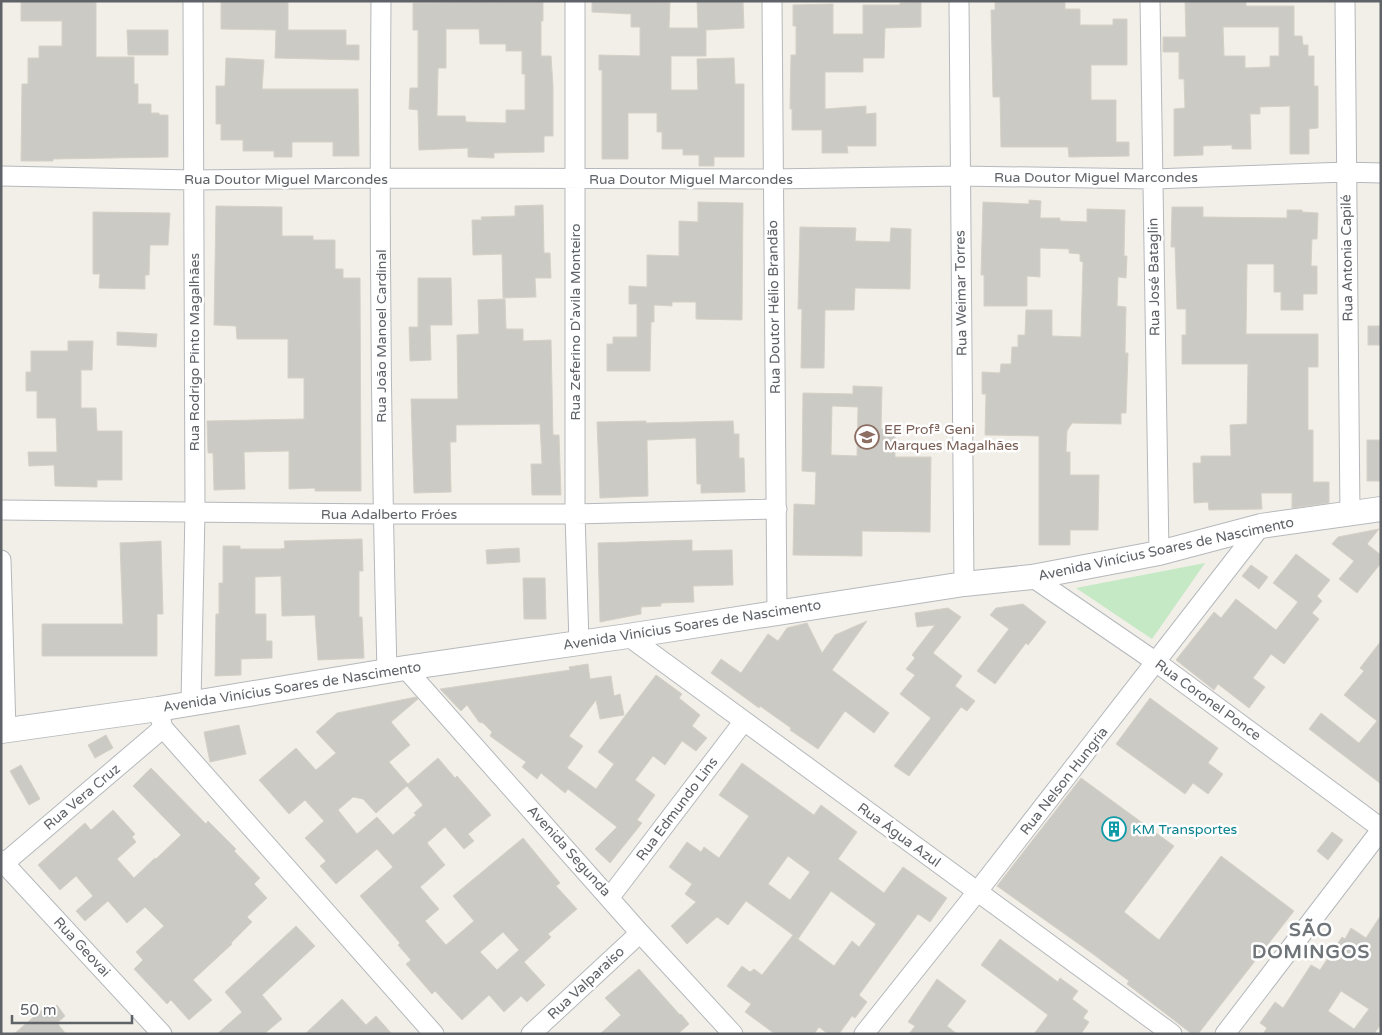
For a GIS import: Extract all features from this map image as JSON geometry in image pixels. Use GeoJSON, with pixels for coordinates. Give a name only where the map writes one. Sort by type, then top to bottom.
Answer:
{"type":"FeatureCollection","features":[{"type":"Feature","properties":{"kind":"street","name":"Rua Rodrigo Pinto Magalhães"},"geometry":{"type":"LineString","coordinates":[[191,702],[195,512],[193,1]]}},
{"type":"Feature","properties":{"kind":"street","name":"Rua João Manoel Cardinal"},"geometry":{"type":"LineString","coordinates":[[381,1],[380,178],[383,514],[396,670]]}},
{"type":"Feature","properties":{"kind":"street","name":"Rua Zeferino D'avila Monteiro"},"geometry":{"type":"LineString","coordinates":[[575,1],[575,514],[578,643]]}},
{"type":"Feature","properties":{"kind":"street","name":"Rua Doutor Hélio Brandão"},"geometry":{"type":"LineString","coordinates":[[772,1],[777,612]]}},
{"type":"Feature","properties":{"kind":"street","name":"Rua Weimar Torres"},"geometry":{"type":"LineString","coordinates":[[958,1],[964,584]]}},
{"type":"Feature","properties":{"kind":"street","name":"Rua José Bataglin"},"geometry":{"type":"LineString","coordinates":[[1150,1],[1159,553]]}},
{"type":"Feature","properties":{"kind":"street","name":"Rua Antonia Capilé"},"geometry":{"type":"LineString","coordinates":[[1345,1],[1350,514]]}},
{"type":"Feature","properties":{"kind":"street","name":"Rua Doutor Miguel Marcondes"},"geometry":{"type":"LineString","coordinates":[[1,176],[193,180],[380,178],[772,179],[960,176],[1153,179],[1346,172],[1381,173]]}},
{"type":"Feature","properties":{"kind":"street","name":"Rua Adalberto Fróes"},"geometry":{"type":"LineString","coordinates":[[1,510],[575,514],[777,508]]}},
{"type":"Feature","properties":{"kind":"street","name":"Avenida Vinícius Soares de Nascimento"},"geometry":{"type":"LineString","coordinates":[[4,730],[161,719],[191,702],[964,584],[1032,577],[1159,553],[1261,526],[1381,509]]}},
{"type":"Feature","properties":{"kind":"street","name":"Rua Nelson Hungria"},"geometry":{"type":"LineString","coordinates":[[864,1034],[977,892],[1261,526]]}},
{"type":"Feature","properties":{"kind":"street"},"geometry":{"type":"LineString","coordinates":[[1,560],[4,730]]}},
{"type":"Feature","properties":{"kind":"street","name":"Rua Coronel Ponce"},"geometry":{"type":"LineString","coordinates":[[1032,577],[1156,662],[1381,829]]}},
{"type":"Feature","properties":{"kind":"street","name":"Rua Água Azul"},"geometry":{"type":"LineString","coordinates":[[628,636],[1172,1034]]}},
{"type":"Feature","properties":{"kind":"street","name":"Avenida Segunda"},"geometry":{"type":"LineString","coordinates":[[396,670],[610,897],[640,933],[733,1034]]}},
{"type":"Feature","properties":{"kind":"street"},"geometry":{"type":"LineString","coordinates":[[161,719],[434,1034]]}},
{"type":"Feature","properties":{"kind":"street","name":"Rua Vera Cruz"},"geometry":{"type":"LineString","coordinates":[[2,863],[161,719]]}},
{"type":"Feature","properties":{"kind":"street","name":"Rua Edmundo Lins"},"geometry":{"type":"LineString","coordinates":[[610,897],[744,721]]}},
{"type":"Feature","properties":{"kind":"street"},"geometry":{"type":"LineString","coordinates":[[1225,1034],[1381,829]]}},
{"type":"Feature","properties":{"kind":"street","name":"Rua Geovai"},"geometry":{"type":"LineString","coordinates":[[2,863],[162,1034]]}},
{"type":"Feature","properties":{"kind":"street","name":"Rua Valparaíso"},"geometry":{"type":"LineString","coordinates":[[531,1034],[640,933]]}},
{"type":"Feature","properties":{"kind":"green space"},"geometry":{"type":"Polygon","coordinates":[[[1205,563],[1152,639],[1076,588],[1205,563]]]}},
{"type":"Feature","properties":{"kind":"building"},"geometry":{"type":"Polygon","coordinates":[[[21,1],[96,1],[96,57],[134,57],[134,84],[138,84],[138,104],[151,104],[151,113],[168,115],[168,157],[21,161],[22,84],[28,84],[28,58],[39,58],[39,46],[62,46],[62,21],[21,21],[21,1]]]}},
{"type":"Feature","properties":{"kind":"building"},"geometry":{"type":"Polygon","coordinates":[[[221,1],[288,1],[288,30],[346,30],[346,45],[359,45],[359,60],[275,58],[276,30],[221,29],[221,1]]]}},
{"type":"Feature","properties":{"kind":"building"},"geometry":{"type":"Polygon","coordinates":[[[592,1],[670,2],[669,28],[698,28],[697,1],[743,1],[744,28],[706,30],[706,56],[671,56],[671,90],[698,90],[697,59],[734,58],[735,84],[744,84],[744,157],[714,157],[714,166],[699,166],[699,155],[683,155],[683,149],[662,149],[662,132],[657,132],[657,113],[628,113],[628,159],[602,159],[602,70],[599,70],[599,55],[640,56],[640,27],[631,27],[631,14],[592,12],[592,1]]]}},
{"type":"Feature","properties":{"kind":"building"},"geometry":{"type":"Polygon","coordinates":[[[995,1],[1065,1],[1065,9],[1080,9],[1080,25],[1113,25],[1113,19],[1127,19],[1127,65],[1091,65],[1091,100],[1116,100],[1116,142],[1129,142],[1129,156],[1069,157],[1068,147],[1001,147],[1000,97],[993,97],[991,10],[995,10],[995,1]]]}},
{"type":"Feature","properties":{"kind":"building"},"geometry":{"type":"Polygon","coordinates":[[[1185,1],[1246,1],[1246,6],[1294,6],[1294,36],[1302,36],[1303,45],[1308,45],[1308,56],[1314,56],[1314,86],[1318,86],[1318,128],[1309,129],[1309,154],[1290,154],[1290,106],[1260,107],[1260,114],[1250,114],[1251,149],[1232,149],[1232,145],[1203,146],[1203,155],[1174,156],[1174,109],[1185,108],[1184,79],[1179,79],[1179,52],[1163,52],[1163,37],[1186,37],[1185,1]],[[1223,27],[1224,56],[1245,56],[1245,68],[1270,67],[1270,56],[1279,56],[1279,27],[1223,27]]]}},
{"type":"Feature","properties":{"kind":"building"},"geometry":{"type":"Polygon","coordinates":[[[543,2],[541,56],[551,56],[553,86],[553,136],[544,136],[544,152],[494,153],[494,158],[468,157],[468,148],[419,150],[418,110],[409,109],[410,88],[418,88],[418,30],[413,30],[413,3],[543,2]],[[446,29],[446,68],[438,68],[437,116],[465,116],[466,122],[506,123],[506,110],[525,110],[525,74],[522,74],[522,51],[506,51],[506,44],[480,44],[479,29],[446,29]]]}},
{"type":"Feature","properties":{"kind":"building"},"geometry":{"type":"Polygon","coordinates":[[[921,2],[921,27],[885,28],[884,58],[863,58],[863,72],[825,72],[825,109],[866,106],[866,114],[876,113],[876,146],[847,146],[848,153],[822,153],[822,130],[792,130],[792,109],[790,109],[791,55],[796,55],[796,26],[793,26],[793,5],[833,4],[833,34],[863,34],[863,5],[900,5],[900,3],[921,2]]]}},
{"type":"Feature","properties":{"kind":"building"},"geometry":{"type":"Polygon","coordinates":[[[127,30],[168,30],[168,55],[128,55],[127,30]]]}},
{"type":"Feature","properties":{"kind":"building"},"geometry":{"type":"Polygon","coordinates":[[[226,58],[264,60],[262,89],[358,89],[359,156],[333,156],[333,142],[292,142],[292,157],[274,157],[274,151],[243,151],[243,140],[221,140],[221,124],[216,124],[216,86],[225,86],[226,58]]]}},
{"type":"Feature","properties":{"kind":"building"},"geometry":{"type":"Polygon","coordinates":[[[1029,200],[1041,201],[1040,218],[1060,218],[1060,221],[1087,222],[1087,209],[1125,210],[1124,256],[1127,256],[1126,278],[1118,277],[1117,306],[1126,307],[1125,353],[1128,353],[1126,413],[1121,413],[1121,424],[1072,423],[1067,431],[1066,452],[1070,452],[1070,475],[1099,475],[1098,530],[1070,530],[1070,545],[1039,545],[1039,436],[985,435],[986,394],[982,394],[982,372],[1000,373],[1001,364],[1011,364],[1012,347],[1018,347],[1018,335],[1025,335],[1026,310],[1052,310],[1052,336],[1081,337],[1083,262],[1080,261],[1080,254],[1069,253],[1069,249],[1040,248],[1040,277],[1027,276],[1027,306],[984,306],[984,275],[981,275],[983,202],[1029,204],[1029,200]]]}},
{"type":"Feature","properties":{"kind":"building"},"geometry":{"type":"Polygon","coordinates":[[[698,202],[743,203],[742,320],[696,319],[696,302],[672,302],[672,306],[654,305],[654,322],[651,322],[650,371],[607,371],[607,344],[613,344],[613,337],[637,337],[637,304],[629,304],[629,286],[647,287],[647,255],[679,256],[679,221],[698,222],[698,202]]]}},
{"type":"Feature","properties":{"kind":"building"},"geometry":{"type":"Polygon","coordinates":[[[543,205],[544,253],[550,253],[551,278],[535,278],[536,297],[503,298],[502,254],[473,255],[472,220],[482,220],[481,217],[515,216],[515,206],[543,205]]]}},
{"type":"Feature","properties":{"kind":"building"},"geometry":{"type":"Polygon","coordinates":[[[216,206],[282,207],[282,236],[313,236],[313,240],[335,240],[335,269],[343,269],[343,278],[360,278],[361,491],[315,491],[315,488],[289,489],[289,451],[244,452],[245,489],[214,490],[213,453],[208,453],[207,421],[304,419],[304,378],[288,378],[288,339],[237,339],[236,326],[214,325],[216,206]]]}},
{"type":"Feature","properties":{"kind":"building"},"geometry":{"type":"Polygon","coordinates":[[[1172,207],[1203,207],[1203,217],[1287,218],[1287,210],[1318,213],[1317,239],[1312,239],[1311,266],[1317,266],[1317,294],[1303,294],[1303,310],[1281,310],[1281,292],[1274,292],[1274,264],[1247,264],[1246,334],[1318,334],[1318,367],[1308,367],[1308,430],[1313,430],[1313,482],[1329,482],[1329,503],[1292,508],[1292,493],[1261,493],[1262,509],[1209,510],[1208,502],[1194,503],[1193,463],[1201,463],[1201,456],[1231,456],[1230,425],[1247,424],[1248,364],[1182,364],[1182,335],[1186,335],[1186,309],[1177,309],[1175,247],[1171,247],[1172,207]]]}},
{"type":"Feature","properties":{"kind":"building"},"geometry":{"type":"Polygon","coordinates":[[[93,212],[170,213],[168,245],[150,245],[149,275],[145,275],[145,289],[99,288],[100,274],[93,274],[93,212]]]}},
{"type":"Feature","properties":{"kind":"building"},"geometry":{"type":"Polygon","coordinates":[[[800,227],[856,228],[855,241],[890,242],[891,228],[911,229],[910,289],[855,288],[854,310],[825,310],[824,368],[801,368],[802,309],[798,309],[800,227]]]}},
{"type":"Feature","properties":{"kind":"building"},"geometry":{"type":"Polygon","coordinates":[[[418,278],[451,278],[452,325],[430,325],[431,360],[410,361],[409,327],[418,327],[418,278]]]}},
{"type":"Feature","properties":{"kind":"building"},"geometry":{"type":"Polygon","coordinates":[[[505,299],[506,329],[523,329],[523,341],[551,340],[553,435],[559,435],[561,495],[532,495],[531,464],[542,464],[540,424],[456,425],[456,442],[450,442],[451,492],[414,493],[411,399],[458,399],[457,335],[479,334],[478,300],[505,299]]]}},
{"type":"Feature","properties":{"kind":"building"},"geometry":{"type":"Polygon","coordinates":[[[1368,326],[1381,326],[1381,345],[1368,345],[1368,326]]]}},
{"type":"Feature","properties":{"kind":"building"},"geometry":{"type":"Polygon","coordinates":[[[117,332],[157,334],[156,347],[117,345],[117,332]]]}},
{"type":"Feature","properties":{"kind":"building"},"geometry":{"type":"Polygon","coordinates":[[[68,341],[93,341],[92,370],[81,370],[81,408],[96,408],[97,431],[122,431],[122,480],[97,480],[97,487],[55,486],[54,465],[29,466],[28,452],[57,452],[56,418],[37,418],[37,391],[26,391],[26,372],[31,372],[31,351],[68,351],[68,341]]]}},
{"type":"Feature","properties":{"kind":"building"},"geometry":{"type":"Polygon","coordinates":[[[853,386],[882,387],[881,429],[895,429],[895,457],[931,457],[930,532],[862,531],[862,556],[793,555],[794,504],[815,505],[816,472],[802,471],[803,393],[853,394],[853,386]],[[832,406],[831,455],[857,456],[858,407],[832,406]]]}},
{"type":"Feature","properties":{"kind":"building"},"geometry":{"type":"Polygon","coordinates":[[[646,421],[646,423],[733,421],[734,434],[739,434],[739,458],[744,458],[745,492],[701,493],[701,484],[697,484],[696,438],[647,440],[648,496],[600,498],[597,422],[646,421]]]}},
{"type":"Feature","properties":{"kind":"building"},"geometry":{"type":"Polygon","coordinates":[[[1367,440],[1381,440],[1381,481],[1367,481],[1367,440]]]}},
{"type":"Feature","properties":{"kind":"building"},"geometry":{"type":"Polygon","coordinates":[[[1379,529],[1367,544],[1381,555],[1381,563],[1357,593],[1339,579],[1354,561],[1332,544],[1338,537],[1379,529]]]}},
{"type":"Feature","properties":{"kind":"building"},"geometry":{"type":"Polygon","coordinates":[[[362,539],[363,571],[359,571],[359,617],[362,617],[364,658],[318,660],[315,615],[282,616],[281,576],[255,577],[255,614],[266,614],[266,641],[272,641],[272,658],[241,659],[241,675],[215,676],[216,614],[219,614],[219,583],[223,583],[223,546],[240,546],[240,549],[280,549],[285,548],[284,541],[362,539]]]}},
{"type":"Feature","properties":{"kind":"building"},"geometry":{"type":"Polygon","coordinates":[[[692,540],[692,551],[732,550],[733,585],[693,586],[694,602],[661,603],[661,606],[641,607],[641,614],[600,622],[598,543],[692,540]]]}},
{"type":"Feature","properties":{"kind":"building"},"geometry":{"type":"Polygon","coordinates":[[[161,541],[163,614],[157,614],[157,656],[42,656],[42,624],[123,624],[120,543],[161,541]]]}},
{"type":"Feature","properties":{"kind":"building"},"geometry":{"type":"Polygon","coordinates":[[[519,548],[520,562],[487,564],[486,550],[519,548]]]}},
{"type":"Feature","properties":{"kind":"building"},"geometry":{"type":"Polygon","coordinates":[[[1296,554],[1330,580],[1317,596],[1322,601],[1312,613],[1319,619],[1284,664],[1271,654],[1253,678],[1265,687],[1249,708],[1218,684],[1214,690],[1176,660],[1214,612],[1221,618],[1236,599],[1276,630],[1298,602],[1273,583],[1296,554]]]}},
{"type":"Feature","properties":{"kind":"building"},"geometry":{"type":"Polygon","coordinates":[[[1251,565],[1268,577],[1259,589],[1242,576],[1251,565]]]}},
{"type":"Feature","properties":{"kind":"building"},"geometry":{"type":"Polygon","coordinates":[[[523,578],[545,578],[546,619],[524,619],[523,578]]]}},
{"type":"Feature","properties":{"kind":"building"},"geometry":{"type":"Polygon","coordinates":[[[1023,604],[1046,622],[1028,645],[1026,643],[995,684],[977,671],[1009,629],[990,615],[996,608],[1023,604]]]}},
{"type":"Feature","properties":{"kind":"building"},"geometry":{"type":"Polygon","coordinates":[[[948,608],[961,617],[933,653],[962,676],[955,686],[975,701],[967,711],[961,707],[909,776],[894,766],[931,718],[900,694],[915,675],[906,669],[915,658],[912,655],[935,625],[917,627],[915,613],[948,608]]]}},
{"type":"Feature","properties":{"kind":"building"},"geometry":{"type":"Polygon","coordinates":[[[867,621],[832,670],[889,713],[874,733],[845,711],[818,749],[711,673],[721,659],[741,673],[768,634],[778,641],[787,628],[807,623],[822,653],[835,635],[867,621]]]}},
{"type":"Feature","properties":{"kind":"building"},"geometry":{"type":"Polygon","coordinates":[[[1381,641],[1381,784],[1309,729],[1321,713],[1359,743],[1377,721],[1344,695],[1364,671],[1360,668],[1381,641]]]}},
{"type":"Feature","properties":{"kind":"building"},"geometry":{"type":"Polygon","coordinates":[[[588,664],[590,679],[611,676],[614,696],[620,694],[624,715],[600,719],[596,700],[569,736],[583,746],[567,768],[596,789],[614,764],[598,752],[656,675],[682,694],[679,698],[700,715],[692,726],[707,738],[696,751],[682,741],[665,765],[653,756],[635,780],[655,795],[637,820],[642,823],[610,863],[595,849],[617,827],[568,789],[565,793],[541,773],[537,779],[522,767],[526,762],[490,736],[492,732],[483,723],[479,722],[467,705],[461,711],[440,689],[570,670],[569,667],[588,664]]]}},
{"type":"Feature","properties":{"kind":"building"},"geometry":{"type":"Polygon","coordinates":[[[416,697],[418,699],[391,722],[410,745],[389,762],[408,784],[438,758],[455,778],[457,776],[491,815],[468,834],[474,841],[464,849],[445,827],[427,843],[445,865],[420,887],[439,909],[425,921],[446,945],[474,921],[453,896],[523,838],[560,883],[556,886],[577,909],[548,934],[551,937],[524,962],[545,985],[527,1002],[521,996],[504,1012],[489,995],[462,1020],[435,991],[432,994],[406,964],[411,960],[398,945],[400,943],[360,896],[393,867],[377,849],[336,884],[320,866],[326,861],[305,838],[324,821],[305,800],[289,814],[259,780],[296,748],[316,770],[336,753],[316,732],[337,713],[416,697]],[[407,786],[376,813],[363,799],[353,797],[338,810],[357,834],[377,817],[393,835],[416,815],[414,813],[423,805],[407,786]],[[503,932],[480,952],[497,970],[519,950],[503,932]]]}},
{"type":"Feature","properties":{"kind":"building"},"geometry":{"type":"Polygon","coordinates":[[[1150,698],[1218,748],[1208,763],[1223,774],[1208,794],[1193,783],[1185,794],[1116,744],[1150,698]]]}},
{"type":"Feature","properties":{"kind":"building"},"geometry":{"type":"Polygon","coordinates":[[[239,725],[246,754],[210,762],[204,732],[239,725]]]}},
{"type":"Feature","properties":{"kind":"building"},"geometry":{"type":"Polygon","coordinates":[[[106,735],[113,748],[95,758],[88,745],[106,735]]]}},
{"type":"Feature","properties":{"kind":"building"},"geometry":{"type":"Polygon","coordinates":[[[742,763],[814,815],[821,805],[857,832],[838,859],[884,893],[903,867],[947,898],[930,922],[918,914],[859,995],[867,1002],[855,1018],[852,1016],[839,1034],[828,1034],[819,1027],[814,1034],[775,1034],[745,1012],[751,1004],[727,986],[742,966],[750,972],[754,969],[762,975],[793,935],[746,901],[728,925],[717,917],[687,944],[671,926],[696,902],[685,894],[692,884],[669,867],[687,842],[701,852],[704,847],[719,858],[749,816],[719,795],[742,763]],[[788,856],[768,884],[790,900],[810,872],[788,856]],[[831,891],[798,939],[795,937],[834,966],[852,941],[859,947],[876,924],[831,891]]]}},
{"type":"Feature","properties":{"kind":"building"},"geometry":{"type":"Polygon","coordinates":[[[21,765],[40,799],[29,805],[10,771],[21,765]]]}},
{"type":"Feature","properties":{"kind":"building"},"geometry":{"type":"Polygon","coordinates":[[[151,768],[206,824],[208,821],[236,849],[234,851],[260,878],[254,884],[267,898],[247,917],[252,922],[232,944],[193,980],[212,1000],[189,1020],[171,1000],[167,1004],[134,969],[143,960],[136,952],[164,926],[145,907],[127,923],[108,901],[85,921],[76,911],[93,896],[76,876],[60,890],[38,865],[85,823],[91,830],[113,810],[135,834],[132,837],[136,842],[117,859],[134,878],[181,835],[133,786],[151,768]]]}},
{"type":"Feature","properties":{"kind":"building"},"geometry":{"type":"Polygon","coordinates":[[[1081,778],[1174,846],[1124,912],[1159,940],[1221,856],[1294,911],[1198,1034],[1192,1034],[1127,984],[1129,981],[997,886],[1081,778]]]}},
{"type":"Feature","properties":{"kind":"building"},"geometry":{"type":"Polygon","coordinates":[[[1332,832],[1343,840],[1328,860],[1317,851],[1332,832]]]}},
{"type":"Feature","properties":{"kind":"building"},"geometry":{"type":"Polygon","coordinates":[[[1381,915],[1381,1024],[1374,1034],[1263,1034],[1267,1028],[1260,1023],[1275,1002],[1283,1008],[1311,965],[1320,970],[1342,937],[1345,939],[1351,928],[1366,938],[1381,915]],[[1341,991],[1328,1011],[1354,1029],[1369,1009],[1341,991]]]}},
{"type":"Feature","properties":{"kind":"building"},"geometry":{"type":"Polygon","coordinates":[[[296,926],[315,946],[262,995],[282,1019],[264,1034],[217,1034],[242,1012],[225,992],[296,926]]]}},
{"type":"Feature","properties":{"kind":"building"},"geometry":{"type":"Polygon","coordinates":[[[1000,939],[1058,982],[1060,978],[1078,991],[1072,999],[1088,1011],[1083,1018],[1089,1022],[1081,1034],[1034,1034],[1048,1015],[981,965],[1000,939]]]}},
{"type":"Feature","properties":{"kind":"building"},"geometry":{"type":"Polygon","coordinates":[[[639,969],[689,1024],[678,1034],[600,1034],[621,1015],[605,998],[639,969]]]}},
{"type":"Feature","properties":{"kind":"building"},"geometry":{"type":"Polygon","coordinates":[[[937,979],[966,1001],[947,1026],[957,1034],[909,1034],[915,1026],[908,1022],[937,979]]]}},
{"type":"Feature","properties":{"kind":"building"},"geometry":{"type":"Polygon","coordinates":[[[342,999],[366,1025],[376,1016],[392,1034],[305,1034],[342,999]]]}},
{"type":"Feature","properties":{"kind":"building"},"geometry":{"type":"Polygon","coordinates":[[[57,1005],[65,1016],[57,1023],[66,1034],[14,1034],[44,1008],[48,1013],[57,1005]]]}},
{"type":"Feature","properties":{"kind":"place","name":"EE Profª Geni Marques Magalhães"},"geometry":{"type":"Point","coordinates":[867,437]}},
{"type":"Feature","properties":{"kind":"place","name":"KM Transportes"},"geometry":{"type":"Point","coordinates":[1114,829]}},
{"type":"Feature","properties":{"kind":"district","name":"SÃO DOMINGOS"},"geometry":{"type":"Point","coordinates":[1311,941]}}]}
